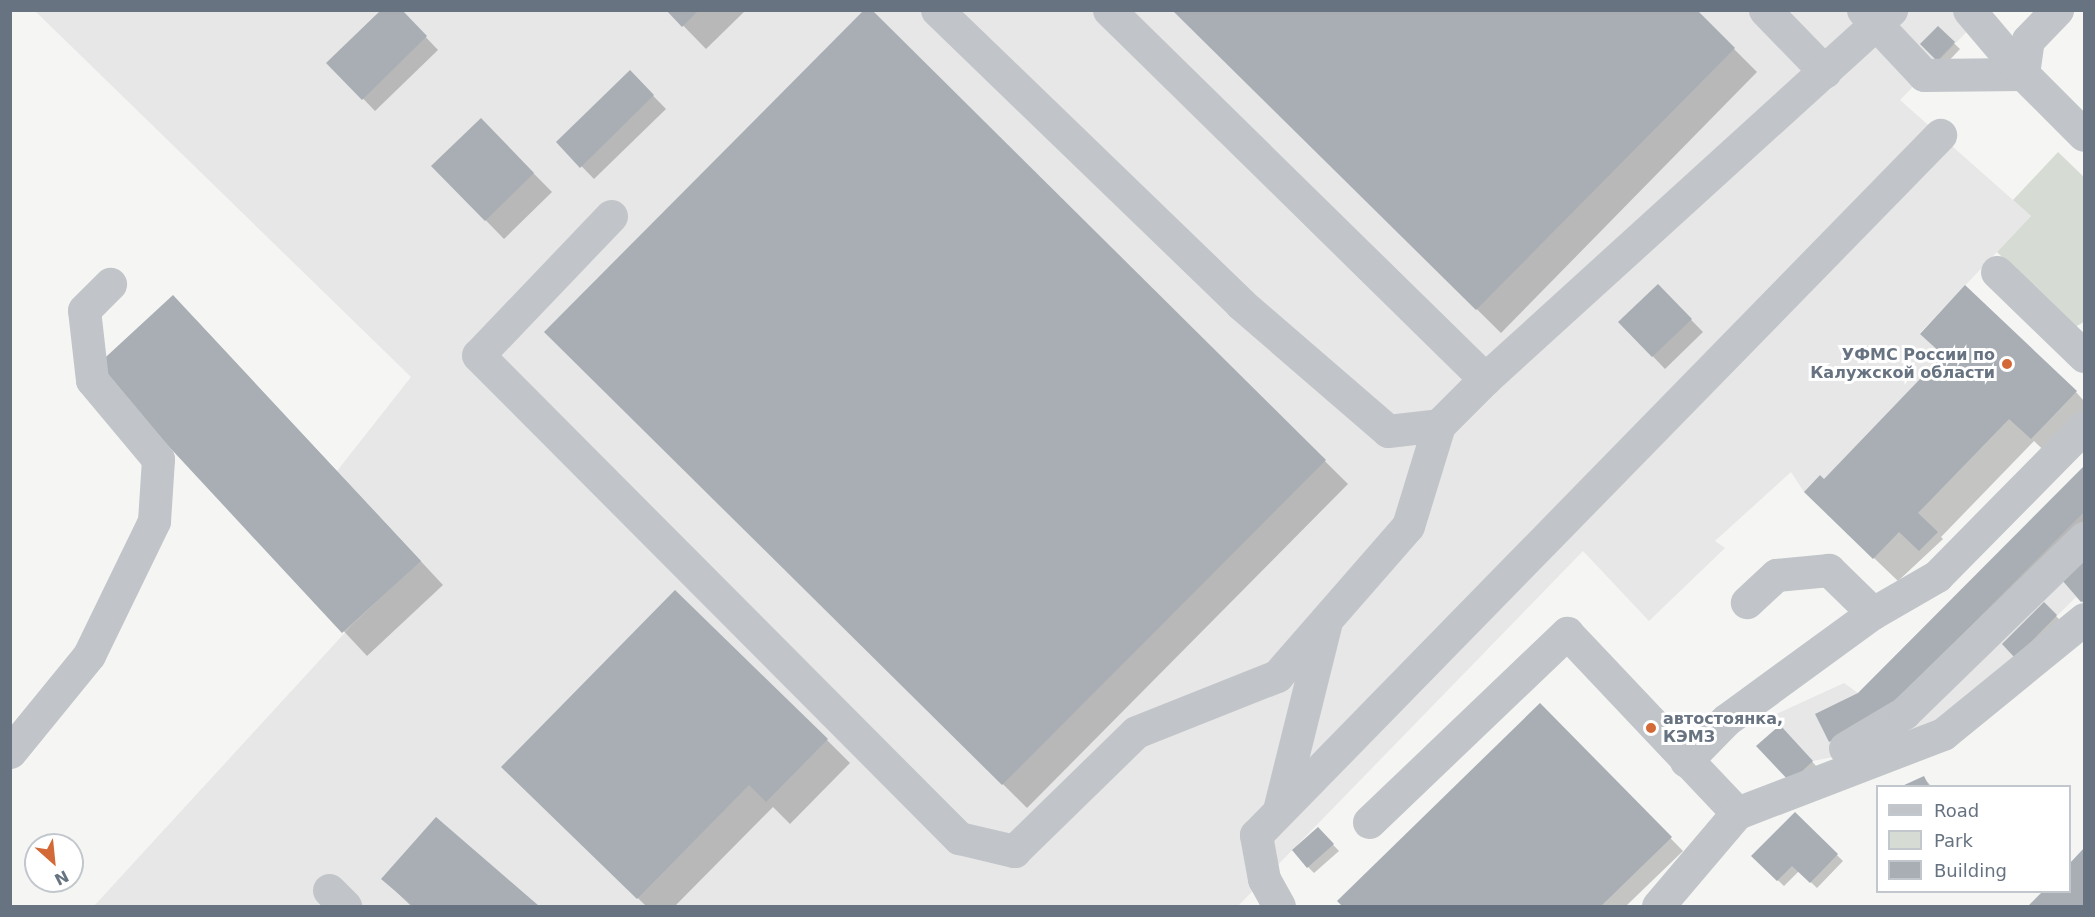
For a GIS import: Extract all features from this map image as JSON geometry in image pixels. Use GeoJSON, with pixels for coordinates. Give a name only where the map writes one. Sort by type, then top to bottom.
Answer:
{"type":"FeatureCollection","features":[{"type":"Feature","properties":{"kind":"street"},"geometry":{"type":"LineString","coordinates":[[937,10],[1241,304],[1388,431],[1439,425]]}},
{"type":"Feature","properties":{"kind":"street"},"geometry":{"type":"LineString","coordinates":[[1109,10],[1485,379]]}},
{"type":"Feature","properties":{"kind":"street"},"geometry":{"type":"LineString","coordinates":[[1765,10],[1825,72]]}},
{"type":"Feature","properties":{"kind":"street"},"geometry":{"type":"LineString","coordinates":[[1969,10],[2023,74],[2085,135]]}},
{"type":"Feature","properties":{"kind":"street"},"geometry":{"type":"LineString","coordinates":[[2023,74],[2028,40],[2057,10]]}},
{"type":"Feature","properties":{"kind":"street"},"geometry":{"type":"LineString","coordinates":[[611,216],[478,356],[959,837],[1014,851],[1136,732],[1277,676],[1408,526],[1439,425],[1485,379],[1825,72],[1877,15],[1924,75],[2023,74]]}},
{"type":"Feature","properties":{"kind":"street"},"geometry":{"type":"LineString","coordinates":[[1279,906],[1264,879],[1256,835],[1940,135]]}},
{"type":"Feature","properties":{"kind":"street"},"geometry":{"type":"LineString","coordinates":[[1997,272],[2085,356]]}},
{"type":"Feature","properties":{"kind":"street"},"geometry":{"type":"LineString","coordinates":[[10,752],[89,655],[154,521],[158,459],[92,380],[84,310],[110,284]]}},
{"type":"Feature","properties":{"kind":"street"},"geometry":{"type":"LineString","coordinates":[[1686,761],[1726,720],[1873,613],[1937,576],[2085,427]]}},
{"type":"Feature","properties":{"kind":"street"},"geometry":{"type":"LineString","coordinates":[[1845,748],[1904,713],[2085,538]]}},
{"type":"Feature","properties":{"kind":"street"},"geometry":{"type":"LineString","coordinates":[[1747,602],[1776,575],[1829,570],[1873,613]]}},
{"type":"Feature","properties":{"kind":"street"},"geometry":{"type":"LineString","coordinates":[[1658,906],[1737,813],[1943,734],[2085,619]]}},
{"type":"Feature","properties":{"kind":"street"},"geometry":{"type":"LineString","coordinates":[[1278,812],[1326,620]]}},
{"type":"Feature","properties":{"kind":"street"},"geometry":{"type":"LineString","coordinates":[[1369,822],[1567,633],[1737,813]]}},
{"type":"Feature","properties":{"kind":"shaded area"},"geometry":{"type":"Polygon","coordinates":[[[35,11],[1987,11],[1900,100],[2031,216],[1920,333],[1943,355],[1824,479],[1820,475],[1804,492],[1791,472],[1715,541],[1725,548],[1649,621],[1583,551],[1238,906],[94,906],[352,625],[420,561],[337,471],[411,377],[35,11]]]}},
{"type":"Feature","properties":{"kind":"shaded area"},"geometry":{"type":"Polygon","coordinates":[[[2084,466],[2084,600],[2081,602],[2076,597],[2015,658],[1935,721],[1848,754],[1813,761],[1790,782],[1772,716],[1844,683],[1858,693],[2084,466]]]}},
{"type":"Feature","properties":{"kind":"green space"},"geometry":{"type":"Polygon","coordinates":[[[2058,152],[2084,177],[2084,322],[2073,328],[1997,252],[2031,216],[2013,200],[2058,152]]]}},
{"type":"Feature","properties":{"kind":"building"},"geometry":{"type":"Polygon","coordinates":[[[381,10],[402,10],[427,36],[362,100],[326,63],[381,10]]]}},
{"type":"Feature","properties":{"kind":"building"},"geometry":{"type":"Polygon","coordinates":[[[666,10],[699,10],[682,27],[666,10]]]}},
{"type":"Feature","properties":{"kind":"building"},"geometry":{"type":"Polygon","coordinates":[[[864,10],[872,10],[1326,460],[1002,785],[544,332],[864,10]]]}},
{"type":"Feature","properties":{"kind":"building"},"geometry":{"type":"Polygon","coordinates":[[[1172,10],[1697,10],[1735,48],[1476,310],[1172,10]]]}},
{"type":"Feature","properties":{"kind":"building"},"geometry":{"type":"Polygon","coordinates":[[[1938,26],[1955,42],[1937,61],[1920,44],[1938,26]]]}},
{"type":"Feature","properties":{"kind":"building"},"geometry":{"type":"Polygon","coordinates":[[[630,70],[654,95],[580,168],[556,142],[630,70]]]}},
{"type":"Feature","properties":{"kind":"building"},"geometry":{"type":"Polygon","coordinates":[[[481,118],[534,173],[485,221],[431,166],[481,118]]]}},
{"type":"Feature","properties":{"kind":"building"},"geometry":{"type":"Polygon","coordinates":[[[1658,284],[1692,319],[1652,357],[1618,322],[1658,284]]]}},
{"type":"Feature","properties":{"kind":"building"},"geometry":{"type":"Polygon","coordinates":[[[1965,285],[2077,391],[2031,439],[2009,419],[1918,513],[1938,532],[1919,551],[1899,532],[1873,559],[1804,492],[1820,475],[1824,479],[1943,355],[1920,334],[1965,285]]]}},
{"type":"Feature","properties":{"kind":"building"},"geometry":{"type":"Polygon","coordinates":[[[173,295],[421,561],[342,633],[95,367],[173,295]]]}},
{"type":"Feature","properties":{"kind":"building"},"geometry":{"type":"Polygon","coordinates":[[[2084,466],[2084,512],[1880,717],[1829,742],[1815,714],[1858,693],[2084,466]]]}},
{"type":"Feature","properties":{"kind":"building"},"geometry":{"type":"Polygon","coordinates":[[[2084,560],[2084,600],[2081,602],[2062,580],[2084,560]]]}},
{"type":"Feature","properties":{"kind":"building"},"geometry":{"type":"Polygon","coordinates":[[[675,590],[828,739],[766,802],[749,785],[637,899],[501,767],[675,590]]]}},
{"type":"Feature","properties":{"kind":"building"},"geometry":{"type":"Polygon","coordinates":[[[2044,602],[2057,615],[2015,658],[2002,644],[2044,602]]]}},
{"type":"Feature","properties":{"kind":"building"},"geometry":{"type":"Polygon","coordinates":[[[1540,703],[1672,837],[1601,906],[1342,906],[1337,901],[1540,703]]]}},
{"type":"Feature","properties":{"kind":"building"},"geometry":{"type":"Polygon","coordinates":[[[1780,725],[1813,761],[1790,782],[1756,746],[1780,725]]]}},
{"type":"Feature","properties":{"kind":"building"},"geometry":{"type":"Polygon","coordinates":[[[1924,776],[1928,785],[1904,785],[1924,776]]]}},
{"type":"Feature","properties":{"kind":"building"},"geometry":{"type":"Polygon","coordinates":[[[1795,812],[1838,854],[1810,883],[1792,866],[1777,881],[1751,856],[1795,812]]]}},
{"type":"Feature","properties":{"kind":"building"},"geometry":{"type":"Polygon","coordinates":[[[436,817],[539,906],[413,906],[381,879],[436,817]]]}},
{"type":"Feature","properties":{"kind":"building"},"geometry":{"type":"Polygon","coordinates":[[[1318,827],[1334,844],[1307,868],[1292,850],[1318,827]]]}},
{"type":"Feature","properties":{"kind":"building"},"geometry":{"type":"Polygon","coordinates":[[[2084,848],[2084,906],[2028,906],[2041,893],[2071,893],[2071,862],[2084,848]]]}},
{"type":"Feature","properties":{"kind":"place","name":"УФМС России по Калужской области"},"geometry":{"type":"Point","coordinates":[2007,364]}},
{"type":"Feature","properties":{"kind":"place","name":"автостоянка, КЭМЗ"},"geometry":{"type":"Point","coordinates":[1651,728]}}]}
